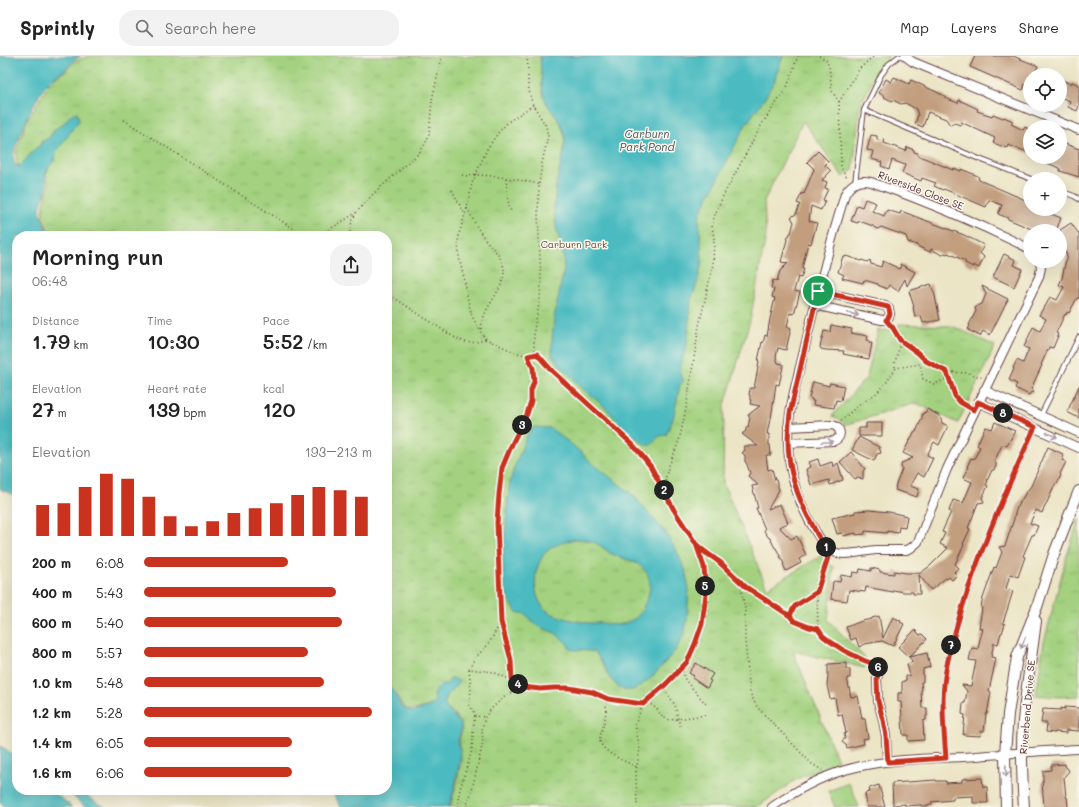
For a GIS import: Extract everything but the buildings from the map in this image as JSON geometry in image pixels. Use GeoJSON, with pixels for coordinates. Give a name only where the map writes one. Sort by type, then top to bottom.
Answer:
{"type":"FeatureCollection","features":[{"type":"Feature","properties":{"kind":"street"},"geometry":{"type":"LineString","coordinates":[[906,56],[913,62],[1079,130]]}},
{"type":"Feature","properties":{"kind":"street","name":"Riverside Close SE"},"geometry":{"type":"LineString","coordinates":[[853,184],[866,181],[908,194],[990,229],[1023,246]]}},
{"type":"Feature","properties":{"kind":"street"},"geometry":{"type":"LineString","coordinates":[[853,184],[845,194],[832,236],[814,305],[788,427],[789,456],[793,480],[798,496],[815,530],[830,551],[839,554],[875,550],[906,550],[915,546],[920,538],[947,469],[1039,277],[1041,268]]}},
{"type":"Feature","properties":{"kind":"street"},"geometry":{"type":"LineString","coordinates":[[814,305],[882,320],[886,320],[890,314],[889,309],[885,306],[818,291]]}},
{"type":"Feature","properties":{"kind":"street"},"geometry":{"type":"LineString","coordinates":[[984,390],[1079,433]]}},
{"type":"Feature","properties":{"kind":"street"},"geometry":{"type":"LineString","coordinates":[[978,402],[1079,448]]}},
{"type":"Feature","properties":{"kind":"street"},"geometry":{"type":"LineString","coordinates":[[788,427],[832,425],[837,427],[840,431],[840,436],[834,442],[788,443]]}},
{"type":"Feature","properties":{"kind":"street","name":"Riverbend Drive SE"},"geometry":{"type":"LineString","coordinates":[[1006,807],[1005,754],[1008,714],[1018,656],[1037,607],[1054,554],[1079,491]]}},
{"type":"Feature","properties":{"kind":"street","name":"Riverbend Drive SE"},"geometry":{"type":"LineString","coordinates":[[1024,807],[1022,782],[1023,720],[1037,607]]}},
{"type":"Feature","properties":{"kind":"street"},"geometry":{"type":"LineString","coordinates":[[879,666],[877,680],[878,701],[886,736],[888,762]]}},
{"type":"Feature","properties":{"kind":"street"},"geometry":{"type":"LineString","coordinates":[[772,807],[780,804],[796,791],[831,775],[866,765],[888,762],[1079,749]]}},
{"type":"Feature","properties":{"kind":"lane"},"geometry":{"type":"LineString","coordinates":[[853,184],[864,110],[881,75],[889,64],[898,56]]}},
{"type":"Feature","properties":{"kind":"lane"},"geometry":{"type":"LineString","coordinates":[[864,110],[1023,176]]}},
{"type":"Feature","properties":{"kind":"lane"},"geometry":{"type":"LineString","coordinates":[[1067,194],[1079,199]]}},
{"type":"Feature","properties":{"kind":"lane"},"geometry":{"type":"LineString","coordinates":[[1041,416],[1079,336]]}},
{"type":"Feature","properties":{"kind":"lane"},"geometry":{"type":"LineString","coordinates":[[946,758],[943,714],[945,677],[952,643],[972,579],[990,531],[1035,427]]}},
{"type":"Feature","properties":{"kind":"path"},"geometry":{"type":"LineString","coordinates":[[350,231],[352,221],[357,212],[373,194],[419,153],[425,144],[429,135],[432,100],[442,56]]}},
{"type":"Feature","properties":{"kind":"path"},"geometry":{"type":"LineString","coordinates":[[527,56],[528,85],[531,99],[546,126],[548,136],[539,184],[538,212],[541,282],[540,300],[534,329],[534,349],[552,371],[632,444],[644,458],[651,467],[674,510],[701,550],[720,562],[746,587],[790,616],[794,621],[818,629]]}},
{"type":"Feature","properties":{"kind":"path"},"geometry":{"type":"LineString","coordinates":[[666,495],[666,476],[679,441],[682,428],[699,326],[713,264],[714,249],[712,225],[714,218],[722,198],[762,124],[787,87],[798,56]]}},
{"type":"Feature","properties":{"kind":"path"},"geometry":{"type":"LineString","coordinates":[[819,56],[826,60],[829,66],[832,92],[838,102],[841,167],[853,184]]}},
{"type":"Feature","properties":{"kind":"path"},"geometry":{"type":"LineString","coordinates":[[838,102],[860,68],[874,56]]}},
{"type":"Feature","properties":{"kind":"path"},"geometry":{"type":"LineString","coordinates":[[533,105],[508,122],[487,149],[472,183],[458,242],[459,258],[472,316],[480,331],[486,339],[514,352],[528,356],[537,354]]}},
{"type":"Feature","properties":{"kind":"path"},"geometry":{"type":"LineString","coordinates":[[124,120],[298,231]]}},
{"type":"Feature","properties":{"kind":"path"},"geometry":{"type":"LineString","coordinates":[[462,175],[506,178],[539,184]]}},
{"type":"Feature","properties":{"kind":"path"},"geometry":{"type":"LineString","coordinates":[[506,178],[508,201],[511,212]]}},
{"type":"Feature","properties":{"kind":"path"},"geometry":{"type":"LineString","coordinates":[[452,190],[465,216]]}},
{"type":"Feature","properties":{"kind":"path"},"geometry":{"type":"LineString","coordinates":[[467,208],[482,235],[497,252],[504,268],[502,282],[482,320],[480,331]]}},
{"type":"Feature","properties":{"kind":"path"},"geometry":{"type":"LineString","coordinates":[[326,231],[357,212]]}},
{"type":"Feature","properties":{"kind":"path"},"geometry":{"type":"LineString","coordinates":[[392,296],[434,325],[463,342],[477,343],[486,339]]}},
{"type":"Feature","properties":{"kind":"path"},"geometry":{"type":"LineString","coordinates":[[886,320],[900,340],[926,361],[947,372],[969,373],[980,376],[989,381]]}},
{"type":"Feature","properties":{"kind":"path"},"geometry":{"type":"LineString","coordinates":[[837,427],[848,413],[877,393],[892,375],[896,368],[895,362],[900,340]]}},
{"type":"Feature","properties":{"kind":"path"},"geometry":{"type":"LineString","coordinates":[[512,680],[511,660],[501,622],[497,523],[502,468],[527,414],[531,401],[531,390],[534,382],[533,368],[528,356]]}},
{"type":"Feature","properties":{"kind":"path"},"geometry":{"type":"LineString","coordinates":[[896,368],[920,364],[923,379],[934,384],[949,378]]}},
{"type":"Feature","properties":{"kind":"path"},"geometry":{"type":"LineString","coordinates":[[947,372],[955,396],[960,402],[974,410]]}},
{"type":"Feature","properties":{"kind":"path"},"geometry":{"type":"LineString","coordinates":[[638,807],[636,793],[637,767],[640,748],[636,725],[643,704],[687,662],[702,624],[706,594],[704,567],[696,544]]}},
{"type":"Feature","properties":{"kind":"path"},"geometry":{"type":"LineString","coordinates":[[830,551],[817,592],[818,629],[823,636],[831,642],[863,660],[879,666]]}},
{"type":"Feature","properties":{"kind":"path"},"geometry":{"type":"LineString","coordinates":[[740,582],[745,609],[750,693],[757,707],[812,764],[831,775]]}},
{"type":"Feature","properties":{"kind":"path"},"geometry":{"type":"LineString","coordinates":[[790,616],[795,606],[817,592]]}},
{"type":"Feature","properties":{"kind":"path"},"geometry":{"type":"LineString","coordinates":[[458,807],[461,787],[472,752],[474,737],[474,716],[473,710],[469,705],[471,690],[469,669],[475,658],[488,645],[501,622]]}},
{"type":"Feature","properties":{"kind":"path"},"geometry":{"type":"LineString","coordinates":[[682,667],[685,680],[706,704]]}},
{"type":"Feature","properties":{"kind":"path"},"geometry":{"type":"LineString","coordinates":[[469,669],[493,672],[512,680],[523,687],[540,689],[569,688],[592,692],[607,698],[650,704],[657,709],[662,717],[670,720],[706,715]]}},
{"type":"Feature","properties":{"kind":"path"},"geometry":{"type":"LineString","coordinates":[[662,686],[675,705],[680,726]]}},
{"type":"Feature","properties":{"kind":"path"},"geometry":{"type":"LineString","coordinates":[[466,807],[471,794],[482,742],[482,730],[485,717],[503,698],[523,687]]}},
{"type":"Feature","properties":{"kind":"path"},"geometry":{"type":"LineString","coordinates":[[607,698],[600,741],[603,747],[610,753],[637,767]]}},
{"type":"Feature","properties":{"kind":"path"},"geometry":{"type":"LineString","coordinates":[[474,716],[485,717]]}},
{"type":"Feature","properties":{"kind":"green space","name":"Carburn Park"},"geometry":{"type":"Polygon","coordinates":[[[88,56],[888,56],[888,60],[874,77],[860,106],[853,170],[843,177],[803,121],[764,201],[766,235],[750,321],[724,408],[723,483],[767,588],[821,556],[827,563],[834,567],[828,620],[865,658],[865,668],[793,651],[838,761],[797,779],[757,807],[450,807],[461,761],[459,741],[462,730],[461,724],[453,713],[433,703],[416,710],[405,708],[392,689],[392,231],[48,231],[42,214],[49,183],[46,174],[48,170],[17,165],[16,151],[28,118],[50,83],[76,61],[88,56]]]}},
{"type":"Feature","properties":{"kind":"green space"},"geometry":{"type":"Polygon","coordinates":[[[899,324],[952,326],[995,346],[958,423],[916,403],[845,425],[838,418],[832,416],[867,377],[878,330],[889,330],[899,324]]]}},
{"type":"Feature","properties":{"kind":"green space"},"geometry":{"type":"Polygon","coordinates":[[[1079,519],[1079,696],[1059,697],[1036,695],[1044,642],[1067,555],[1079,519]]]}},
{"type":"Feature","properties":{"kind":"green space"},"geometry":{"type":"Polygon","coordinates":[[[849,783],[859,807],[835,807],[828,791],[849,783]]]}},
{"type":"Feature","properties":{"kind":"water"},"geometry":{"type":"Polygon","coordinates":[[[0,56],[81,56],[74,60],[65,70],[55,76],[40,93],[25,122],[15,147],[15,166],[20,166],[36,148],[41,145],[41,142],[49,138],[55,129],[63,124],[72,114],[77,112],[79,120],[56,152],[55,159],[45,175],[47,183],[40,213],[47,231],[12,231],[12,494],[0,489],[0,56]]]}},
{"type":"Feature","properties":{"kind":"water","name":"Carburn Park Pond"},"geometry":{"type":"Polygon","coordinates":[[[540,56],[783,56],[775,79],[765,98],[746,124],[701,211],[699,219],[702,261],[695,290],[691,299],[687,344],[680,368],[683,382],[680,385],[673,419],[666,435],[658,437],[651,445],[646,445],[628,432],[605,407],[583,389],[552,355],[554,318],[564,269],[563,254],[556,227],[554,208],[556,186],[563,155],[565,137],[561,124],[544,97],[540,56]]]}},
{"type":"Feature","properties":{"kind":"water"},"geometry":{"type":"Polygon","coordinates":[[[533,427],[550,428],[632,494],[664,531],[675,548],[685,569],[689,589],[687,619],[684,635],[674,652],[655,674],[633,690],[625,690],[618,687],[609,677],[595,652],[570,649],[567,643],[555,633],[538,626],[525,614],[516,612],[508,598],[503,576],[503,560],[509,487],[513,471],[526,437],[533,427]],[[579,539],[558,544],[548,550],[543,556],[539,563],[535,580],[537,597],[541,604],[550,613],[581,622],[619,625],[637,617],[642,611],[649,593],[650,581],[645,570],[634,562],[609,553],[596,543],[579,539]]]}},
{"type":"Feature","properties":{"kind":"water"},"geometry":{"type":"Polygon","coordinates":[[[453,678],[459,681],[446,698],[445,706],[461,724],[461,729],[458,741],[460,760],[449,807],[341,807],[334,795],[392,795],[392,690],[401,706],[413,712],[434,703],[434,694],[438,687],[443,684],[448,684],[449,680],[453,678]]]}},
{"type":"Feature","properties":{"kind":"water"},"geometry":{"type":"Polygon","coordinates":[[[0,746],[12,754],[12,795],[57,795],[72,807],[5,807],[0,803],[0,746]]]}},
{"type":"Feature","properties":{"kind":"water"},"geometry":{"type":"Polygon","coordinates":[[[72,795],[87,795],[92,800],[105,807],[85,807],[72,795]]]}},
{"type":"Feature","properties":{"kind":"route"},"geometry":{"type":"LineString","coordinates":[[818,291],[790,413],[788,443],[793,480],[798,496],[806,515],[830,551],[817,592],[795,606],[790,616],[746,587],[720,562],[701,550],[674,510],[651,467],[632,444],[552,371],[537,354],[528,356],[533,368],[534,382],[531,390],[531,401],[527,414],[502,468],[497,523],[501,622],[511,660],[512,680],[523,687],[540,689],[569,688],[592,692],[608,699],[643,704],[650,696],[666,684],[687,662],[702,624],[706,594],[704,567],[696,544],[701,550],[720,562],[740,582],[746,587],[790,616],[794,621],[818,629],[823,636],[831,642],[863,660],[879,666],[877,680],[878,701],[886,736],[888,762],[946,758],[943,714],[945,677],[952,643],[972,579],[990,531],[1035,427],[978,402],[974,410],[960,402],[955,396],[947,372],[926,361],[900,340],[886,320],[890,316],[888,307],[818,291]]}}]}
